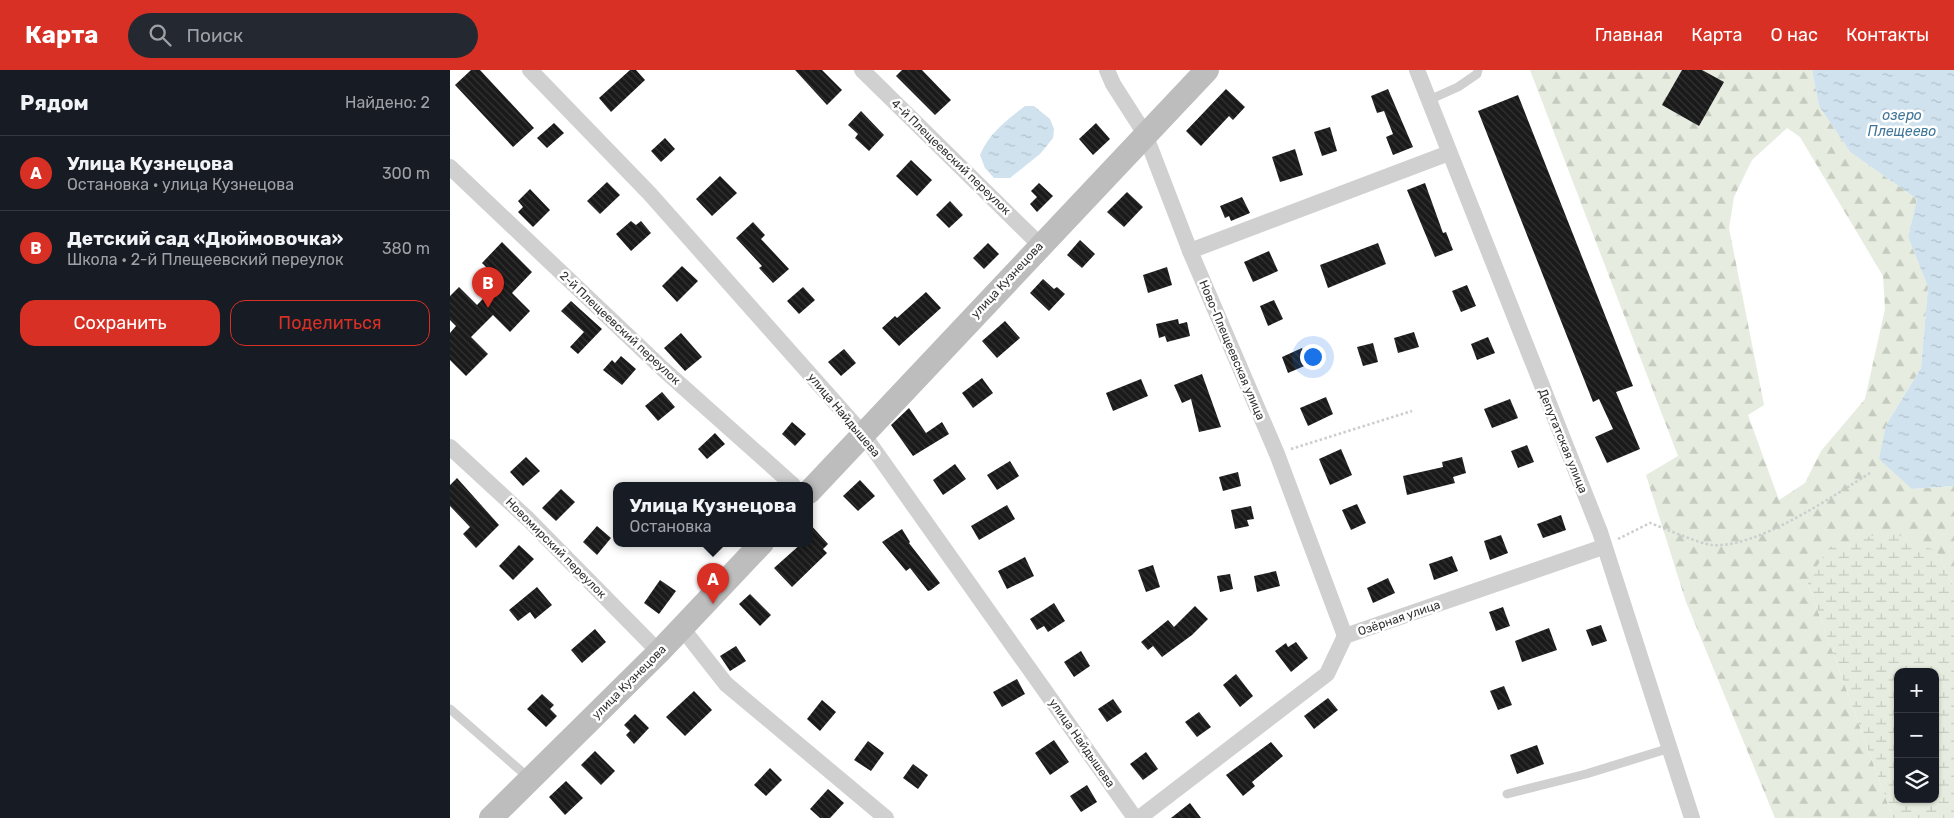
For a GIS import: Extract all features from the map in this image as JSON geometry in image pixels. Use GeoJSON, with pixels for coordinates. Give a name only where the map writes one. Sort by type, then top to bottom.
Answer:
{"type":"FeatureCollection","features":[{"type":"Feature","properties":{"kind":"street","name":"улица Найдышева"},"geometry":{"type":"LineString","coordinates":[[530,70],[650,194],[863,434],[1137,818]]}},
{"type":"Feature","properties":{"kind":"street","name":"4-й Плещеевский переулок"},"geometry":{"type":"LineString","coordinates":[[862,70],[1040,245]]}},
{"type":"Feature","properties":{"kind":"street","name":"Ново-Плещеевская улица"},"geometry":{"type":"LineString","coordinates":[[1107,70],[1113,84],[1145,134],[1190,251],[1277,454],[1345,636]]}},
{"type":"Feature","properties":{"kind":"street","name":"улица Кузнецова"},"geometry":{"type":"LineString","coordinates":[[813,488],[1206,70]]}},
{"type":"Feature","properties":{"kind":"street","name":"Депутатская улица"},"geometry":{"type":"LineString","coordinates":[[1417,70],[1448,153],[1600,532],[1603,547],[1692,818]]}},
{"type":"Feature","properties":{"kind":"street"},"geometry":{"type":"LineString","coordinates":[[1190,251],[1448,153]]}},
{"type":"Feature","properties":{"kind":"street","name":"2-й Плещеевский переулок"},"geometry":{"type":"LineString","coordinates":[[450,167],[663,369],[790,482]]}},
{"type":"Feature","properties":{"kind":"street","name":"Новомирский переулок"},"geometry":{"type":"LineString","coordinates":[[450,447],[528,519],[660,652]]}},
{"type":"Feature","properties":{"kind":"street","name":"улица Кузнецова"},"geometry":{"type":"LineString","coordinates":[[491,818],[660,652],[758,547]]}},
{"type":"Feature","properties":{"kind":"street","name":"Озёрная улица"},"geometry":{"type":"LineString","coordinates":[[1137,818],[1327,674],[1345,636],[1603,547]]}},
{"type":"Feature","properties":{"kind":"street"},"geometry":{"type":"LineString","coordinates":[[682,628],[726,684],[886,818]]}},
{"type":"Feature","properties":{"kind":"lane"},"geometry":{"type":"LineString","coordinates":[[1429,100],[1458,87],[1477,74],[1478,70]]}},
{"type":"Feature","properties":{"kind":"lane"},"geometry":{"type":"LineString","coordinates":[[450,709],[531,780]]}},
{"type":"Feature","properties":{"kind":"lane"},"geometry":{"type":"LineString","coordinates":[[1507,794],[1586,774],[1670,748]]}},
{"type":"Feature","properties":{"kind":"path"},"geometry":{"type":"LineString","coordinates":[[1277,454],[1412,411]]}},
{"type":"Feature","properties":{"kind":"path"},"geometry":{"type":"LineString","coordinates":[[1603,547],[1650,523],[1711,545],[1742,541],[1796,519],[1870,473]]}},
{"type":"Feature","properties":{"kind":"green space"},"geometry":{"type":"Polygon","coordinates":[[[1530,70],[1812,70],[1819,106],[1850,152],[1917,199],[1908,237],[1928,287],[1921,368],[1886,425],[1912,489],[1954,486],[1954,587],[1936,551],[1807,581],[1893,818],[1775,818],[1686,602],[1646,475],[1678,456],[1530,70]],[[1787,128],[1752,160],[1734,197],[1729,228],[1764,405],[1748,415],[1779,500],[1805,483],[1821,451],[1865,399],[1885,309],[1883,276],[1800,137],[1787,128]]]}},
{"type":"Feature","properties":{"kind":"green space"},"geometry":{"type":"Polygon","coordinates":[[[1889,531],[1936,551],[1954,587],[1954,818],[1893,818],[1807,581],[1829,548],[1889,531]]]}},
{"type":"Feature","properties":{"kind":"water","name":"озеро Плещеево"},"geometry":{"type":"Polygon","coordinates":[[[1812,70],[1954,70],[1954,486],[1912,489],[1879,459],[1886,425],[1921,368],[1928,287],[1908,237],[1917,199],[1850,152],[1819,106],[1812,70]]]}},
{"type":"Feature","properties":{"kind":"water"},"geometry":{"type":"Polygon","coordinates":[[[1025,106],[1034,106],[1050,119],[1054,129],[1053,138],[1040,154],[1010,178],[994,178],[985,168],[980,155],[993,134],[1025,106]]]}},
{"type":"Feature","properties":{"kind":"building"},"geometry":{"type":"Polygon","coordinates":[[[471,70],[480,70],[534,128],[513,147],[455,85],[471,70]]]}},
{"type":"Feature","properties":{"kind":"building"},"geometry":{"type":"Polygon","coordinates":[[[630,70],[636,70],[645,80],[611,112],[599,98],[630,70]]]}},
{"type":"Feature","properties":{"kind":"building"},"geometry":{"type":"Polygon","coordinates":[[[795,70],[822,70],[842,90],[827,105],[795,70]]]}},
{"type":"Feature","properties":{"kind":"building"},"geometry":{"type":"Polygon","coordinates":[[[902,70],[922,70],[951,100],[935,115],[896,76],[902,70]]]}},
{"type":"Feature","properties":{"kind":"building"},"geometry":{"type":"Polygon","coordinates":[[[1682,70],[1702,70],[1724,82],[1699,126],[1662,105],[1682,70]]]}},
{"type":"Feature","properties":{"kind":"building"},"geometry":{"type":"Polygon","coordinates":[[[1226,89],[1245,107],[1233,120],[1229,116],[1201,146],[1186,131],[1226,89]]]}},
{"type":"Feature","properties":{"kind":"building"},"geometry":{"type":"Polygon","coordinates":[[[1388,89],[1413,147],[1393,155],[1386,137],[1393,134],[1384,111],[1377,113],[1371,96],[1388,89]]]}},
{"type":"Feature","properties":{"kind":"building"},"geometry":{"type":"Polygon","coordinates":[[[1518,95],[1633,386],[1616,392],[1640,449],[1607,463],[1595,437],[1613,429],[1599,399],[1593,402],[1478,111],[1518,95]]]}},
{"type":"Feature","properties":{"kind":"building"},"geometry":{"type":"Polygon","coordinates":[[[861,111],[884,135],[869,151],[855,138],[858,134],[848,125],[861,111]]]}},
{"type":"Feature","properties":{"kind":"building"},"geometry":{"type":"Polygon","coordinates":[[[554,123],[564,133],[547,148],[537,138],[554,123]]]}},
{"type":"Feature","properties":{"kind":"building"},"geometry":{"type":"Polygon","coordinates":[[[1096,123],[1110,139],[1093,155],[1079,139],[1096,123]]]}},
{"type":"Feature","properties":{"kind":"building"},"geometry":{"type":"Polygon","coordinates":[[[1330,127],[1337,151],[1322,156],[1314,132],[1330,127]]]}},
{"type":"Feature","properties":{"kind":"building"},"geometry":{"type":"Polygon","coordinates":[[[665,138],[675,149],[661,162],[651,151],[665,138]]]}},
{"type":"Feature","properties":{"kind":"building"},"geometry":{"type":"Polygon","coordinates":[[[1295,149],[1303,175],[1280,182],[1272,157],[1295,149]]]}},
{"type":"Feature","properties":{"kind":"building"},"geometry":{"type":"Polygon","coordinates":[[[911,160],[932,180],[917,196],[896,176],[911,160]]]}},
{"type":"Feature","properties":{"kind":"building"},"geometry":{"type":"Polygon","coordinates":[[[720,176],[737,193],[712,216],[696,199],[720,176]]]}},
{"type":"Feature","properties":{"kind":"building"},"geometry":{"type":"Polygon","coordinates":[[[607,182],[620,195],[600,214],[587,201],[607,182]]]}},
{"type":"Feature","properties":{"kind":"building"},"geometry":{"type":"Polygon","coordinates":[[[1039,183],[1053,196],[1037,212],[1030,204],[1037,197],[1031,191],[1039,183]]]}},
{"type":"Feature","properties":{"kind":"building"},"geometry":{"type":"Polygon","coordinates":[[[1425,183],[1443,233],[1446,232],[1453,250],[1435,257],[1407,190],[1425,183]]]}},
{"type":"Feature","properties":{"kind":"building"},"geometry":{"type":"Polygon","coordinates":[[[530,189],[550,210],[533,227],[518,212],[523,207],[518,201],[530,189]]]}},
{"type":"Feature","properties":{"kind":"building"},"geometry":{"type":"Polygon","coordinates":[[[1127,192],[1143,207],[1124,227],[1107,212],[1127,192]]]}},
{"type":"Feature","properties":{"kind":"building"},"geometry":{"type":"Polygon","coordinates":[[[1242,197],[1250,213],[1231,221],[1229,216],[1225,218],[1220,206],[1242,197]]]}},
{"type":"Feature","properties":{"kind":"building"},"geometry":{"type":"Polygon","coordinates":[[[950,201],[963,215],[949,228],[936,215],[950,201]]]}},
{"type":"Feature","properties":{"kind":"building"},"geometry":{"type":"Polygon","coordinates":[[[631,221],[636,225],[641,221],[651,233],[631,251],[616,234],[631,221]]]}},
{"type":"Feature","properties":{"kind":"building"},"geometry":{"type":"Polygon","coordinates":[[[753,222],[765,235],[761,239],[789,269],[773,283],[759,268],[762,266],[736,238],[753,222]]]}},
{"type":"Feature","properties":{"kind":"building"},"geometry":{"type":"Polygon","coordinates":[[[1080,240],[1095,254],[1082,268],[1067,255],[1080,240]]]}},
{"type":"Feature","properties":{"kind":"building"},"geometry":{"type":"Polygon","coordinates":[[[502,242],[532,272],[512,293],[530,311],[510,332],[493,315],[471,337],[488,354],[466,376],[450,360],[450,333],[456,326],[450,320],[450,296],[459,287],[477,305],[500,281],[482,263],[502,242]]]}},
{"type":"Feature","properties":{"kind":"building"},"geometry":{"type":"Polygon","coordinates":[[[988,243],[999,254],[984,269],[973,258],[988,243]]]}},
{"type":"Feature","properties":{"kind":"building"},"geometry":{"type":"Polygon","coordinates":[[[1378,243],[1386,264],[1328,288],[1320,265],[1378,243]]]}},
{"type":"Feature","properties":{"kind":"building"},"geometry":{"type":"Polygon","coordinates":[[[1269,251],[1278,271],[1253,282],[1244,262],[1269,251]]]}},
{"type":"Feature","properties":{"kind":"building"},"geometry":{"type":"Polygon","coordinates":[[[682,266],[698,281],[677,302],[662,286],[682,266]]]}},
{"type":"Feature","properties":{"kind":"building"},"geometry":{"type":"Polygon","coordinates":[[[1167,267],[1172,285],[1148,293],[1143,275],[1167,267]]]}},
{"type":"Feature","properties":{"kind":"building"},"geometry":{"type":"Polygon","coordinates":[[[1043,279],[1054,289],[1057,287],[1065,294],[1049,311],[1030,293],[1043,279]]]}},
{"type":"Feature","properties":{"kind":"building"},"geometry":{"type":"Polygon","coordinates":[[[1467,285],[1476,306],[1461,312],[1452,291],[1467,285]]]}},
{"type":"Feature","properties":{"kind":"building"},"geometry":{"type":"Polygon","coordinates":[[[803,287],[815,300],[799,314],[787,301],[803,287]]]}},
{"type":"Feature","properties":{"kind":"building"},"geometry":{"type":"Polygon","coordinates":[[[926,292],[941,308],[899,346],[882,328],[895,316],[897,318],[926,292]]]}},
{"type":"Feature","properties":{"kind":"building"},"geometry":{"type":"Polygon","coordinates":[[[1274,300],[1283,319],[1268,326],[1260,306],[1274,300]]]}},
{"type":"Feature","properties":{"kind":"building"},"geometry":{"type":"Polygon","coordinates":[[[571,301],[602,329],[578,354],[570,347],[584,332],[561,311],[571,301]]]}},
{"type":"Feature","properties":{"kind":"building"},"geometry":{"type":"Polygon","coordinates":[[[1178,319],[1179,324],[1187,322],[1190,336],[1167,342],[1165,336],[1159,338],[1156,324],[1178,319]]]}},
{"type":"Feature","properties":{"kind":"building"},"geometry":{"type":"Polygon","coordinates":[[[1005,321],[1020,338],[997,358],[982,341],[1005,321]]]}},
{"type":"Feature","properties":{"kind":"building"},"geometry":{"type":"Polygon","coordinates":[[[1414,332],[1419,347],[1398,353],[1394,338],[1414,332]]]}},
{"type":"Feature","properties":{"kind":"building"},"geometry":{"type":"Polygon","coordinates":[[[681,333],[702,357],[685,371],[664,348],[681,333]]]}},
{"type":"Feature","properties":{"kind":"building"},"geometry":{"type":"Polygon","coordinates":[[[1488,337],[1495,353],[1477,360],[1471,344],[1488,337]]]}},
{"type":"Feature","properties":{"kind":"building"},"geometry":{"type":"Polygon","coordinates":[[[1373,343],[1378,362],[1363,366],[1357,347],[1373,343]]]}},
{"type":"Feature","properties":{"kind":"building"},"geometry":{"type":"Polygon","coordinates":[[[1302,348],[1309,364],[1288,373],[1282,357],[1302,348]]]}},
{"type":"Feature","properties":{"kind":"building"},"geometry":{"type":"Polygon","coordinates":[[[844,349],[856,363],[841,376],[828,362],[844,349]]]}},
{"type":"Feature","properties":{"kind":"building"},"geometry":{"type":"Polygon","coordinates":[[[621,356],[636,369],[622,385],[603,370],[612,360],[615,363],[621,356]]]}},
{"type":"Feature","properties":{"kind":"building"},"geometry":{"type":"Polygon","coordinates":[[[1202,374],[1221,427],[1199,432],[1191,399],[1182,403],[1174,385],[1202,374]]]}},
{"type":"Feature","properties":{"kind":"building"},"geometry":{"type":"Polygon","coordinates":[[[982,378],[993,393],[973,408],[962,393],[982,378]]]}},
{"type":"Feature","properties":{"kind":"building"},"geometry":{"type":"Polygon","coordinates":[[[1141,379],[1148,396],[1113,411],[1106,393],[1141,379]]]}},
{"type":"Feature","properties":{"kind":"building"},"geometry":{"type":"Polygon","coordinates":[[[662,392],[675,407],[658,421],[645,406],[662,392]]]}},
{"type":"Feature","properties":{"kind":"building"},"geometry":{"type":"Polygon","coordinates":[[[1326,397],[1333,414],[1308,426],[1300,408],[1326,397]]]}},
{"type":"Feature","properties":{"kind":"building"},"geometry":{"type":"Polygon","coordinates":[[[1510,399],[1518,418],[1492,428],[1484,409],[1510,399]]]}},
{"type":"Feature","properties":{"kind":"building"},"geometry":{"type":"Polygon","coordinates":[[[909,408],[926,433],[942,422],[949,434],[913,456],[891,425],[909,408]]]}},
{"type":"Feature","properties":{"kind":"building"},"geometry":{"type":"Polygon","coordinates":[[[792,422],[806,434],[795,446],[782,434],[792,422]]]}},
{"type":"Feature","properties":{"kind":"building"},"geometry":{"type":"Polygon","coordinates":[[[715,433],[725,444],[707,459],[698,449],[715,433]]]}},
{"type":"Feature","properties":{"kind":"building"},"geometry":{"type":"Polygon","coordinates":[[[1527,445],[1534,462],[1518,468],[1511,451],[1527,445]]]}},
{"type":"Feature","properties":{"kind":"building"},"geometry":{"type":"Polygon","coordinates":[[[1341,449],[1352,475],[1330,485],[1319,459],[1341,449]]]}},
{"type":"Feature","properties":{"kind":"building"},"geometry":{"type":"Polygon","coordinates":[[[526,457],[540,471],[523,486],[510,472],[526,457]]]}},
{"type":"Feature","properties":{"kind":"building"},"geometry":{"type":"Polygon","coordinates":[[[1462,457],[1466,473],[1453,477],[1455,483],[1407,495],[1403,476],[1443,467],[1442,462],[1462,457]]]}},
{"type":"Feature","properties":{"kind":"building"},"geometry":{"type":"Polygon","coordinates":[[[1010,461],[1019,476],[997,490],[987,475],[1010,461]]]}},
{"type":"Feature","properties":{"kind":"building"},"geometry":{"type":"Polygon","coordinates":[[[955,464],[966,479],[943,495],[933,480],[955,464]]]}},
{"type":"Feature","properties":{"kind":"building"},"geometry":{"type":"Polygon","coordinates":[[[1238,472],[1241,486],[1223,491],[1219,477],[1238,472]]]}},
{"type":"Feature","properties":{"kind":"building"},"geometry":{"type":"Polygon","coordinates":[[[457,478],[499,525],[476,548],[463,534],[470,527],[450,506],[450,485],[457,478]]]}},
{"type":"Feature","properties":{"kind":"building"},"geometry":{"type":"Polygon","coordinates":[[[860,480],[875,496],[858,511],[843,496],[860,480]]]}},
{"type":"Feature","properties":{"kind":"building"},"geometry":{"type":"Polygon","coordinates":[[[561,489],[575,502],[556,521],[542,508],[561,489]]]}},
{"type":"Feature","properties":{"kind":"building"},"geometry":{"type":"Polygon","coordinates":[[[1357,504],[1366,523],[1351,530],[1342,510],[1357,504]]]}},
{"type":"Feature","properties":{"kind":"building"},"geometry":{"type":"Polygon","coordinates":[[[1007,505],[1015,519],[979,540],[971,526],[1007,505]]]}},
{"type":"Feature","properties":{"kind":"building"},"geometry":{"type":"Polygon","coordinates":[[[1251,506],[1254,519],[1247,520],[1249,526],[1235,529],[1231,510],[1251,506]]]}},
{"type":"Feature","properties":{"kind":"building"},"geometry":{"type":"Polygon","coordinates":[[[1561,515],[1566,530],[1543,538],[1537,524],[1561,515]]]}},
{"type":"Feature","properties":{"kind":"building"},"geometry":{"type":"Polygon","coordinates":[[[597,526],[611,538],[597,555],[583,542],[597,526]]]}},
{"type":"Feature","properties":{"kind":"building"},"geometry":{"type":"Polygon","coordinates":[[[813,527],[828,544],[823,549],[827,553],[792,587],[774,568],[798,547],[813,547],[813,527]]]}},
{"type":"Feature","properties":{"kind":"building"},"geometry":{"type":"Polygon","coordinates":[[[902,529],[909,543],[940,583],[931,590],[928,591],[910,568],[906,571],[882,542],[902,529]]]}},
{"type":"Feature","properties":{"kind":"building"},"geometry":{"type":"Polygon","coordinates":[[[1501,535],[1508,553],[1490,560],[1484,541],[1501,535]]]}},
{"type":"Feature","properties":{"kind":"building"},"geometry":{"type":"Polygon","coordinates":[[[519,545],[534,559],[513,580],[499,566],[519,545]]]}},
{"type":"Feature","properties":{"kind":"building"},"geometry":{"type":"Polygon","coordinates":[[[1452,556],[1458,571],[1434,580],[1429,564],[1452,556]]]}},
{"type":"Feature","properties":{"kind":"building"},"geometry":{"type":"Polygon","coordinates":[[[1025,557],[1034,576],[1007,589],[998,571],[1025,557]]]}},
{"type":"Feature","properties":{"kind":"building"},"geometry":{"type":"Polygon","coordinates":[[[1153,565],[1160,587],[1146,592],[1138,570],[1153,565]]]}},
{"type":"Feature","properties":{"kind":"building"},"geometry":{"type":"Polygon","coordinates":[[[1276,571],[1280,586],[1257,592],[1254,576],[1276,571]]]}},
{"type":"Feature","properties":{"kind":"building"},"geometry":{"type":"Polygon","coordinates":[[[1230,574],[1233,589],[1220,592],[1217,576],[1230,574]]]}},
{"type":"Feature","properties":{"kind":"building"},"geometry":{"type":"Polygon","coordinates":[[[1388,578],[1395,593],[1373,603],[1367,588],[1388,578]]]}},
{"type":"Feature","properties":{"kind":"building"},"geometry":{"type":"Polygon","coordinates":[[[660,580],[676,591],[659,614],[644,603],[660,580]]]}},
{"type":"Feature","properties":{"kind":"building"},"geometry":{"type":"Polygon","coordinates":[[[537,587],[552,605],[535,619],[530,612],[518,621],[509,610],[537,587]]]}},
{"type":"Feature","properties":{"kind":"building"},"geometry":{"type":"Polygon","coordinates":[[[750,594],[771,615],[760,626],[739,604],[750,594]]]}},
{"type":"Feature","properties":{"kind":"building"},"geometry":{"type":"Polygon","coordinates":[[[1054,603],[1065,621],[1048,632],[1044,626],[1037,630],[1030,619],[1054,603]]]}},
{"type":"Feature","properties":{"kind":"building"},"geometry":{"type":"Polygon","coordinates":[[[1195,606],[1208,619],[1192,635],[1162,657],[1153,646],[1148,650],[1141,642],[1168,620],[1174,627],[1195,606]]]}},
{"type":"Feature","properties":{"kind":"building"},"geometry":{"type":"Polygon","coordinates":[[[1503,607],[1510,626],[1496,631],[1489,612],[1503,607]]]}},
{"type":"Feature","properties":{"kind":"building"},"geometry":{"type":"Polygon","coordinates":[[[1601,625],[1607,641],[1592,646],[1586,630],[1601,625]]]}},
{"type":"Feature","properties":{"kind":"building"},"geometry":{"type":"Polygon","coordinates":[[[1549,628],[1557,650],[1522,662],[1515,641],[1549,628]]]}},
{"type":"Feature","properties":{"kind":"building"},"geometry":{"type":"Polygon","coordinates":[[[595,629],[606,642],[582,663],[571,650],[595,629]]]}},
{"type":"Feature","properties":{"kind":"building"},"geometry":{"type":"Polygon","coordinates":[[[1296,642],[1308,658],[1291,672],[1275,651],[1286,643],[1288,647],[1296,642]]]}},
{"type":"Feature","properties":{"kind":"building"},"geometry":{"type":"Polygon","coordinates":[[[736,646],[746,661],[730,671],[720,656],[736,646]]]}},
{"type":"Feature","properties":{"kind":"building"},"geometry":{"type":"Polygon","coordinates":[[[1081,651],[1090,666],[1074,677],[1064,662],[1081,651]]]}},
{"type":"Feature","properties":{"kind":"building"},"geometry":{"type":"Polygon","coordinates":[[[1236,674],[1253,696],[1240,707],[1223,685],[1236,674]]]}},
{"type":"Feature","properties":{"kind":"building"},"geometry":{"type":"Polygon","coordinates":[[[1017,679],[1025,694],[1002,707],[993,692],[1017,679]]]}},
{"type":"Feature","properties":{"kind":"building"},"geometry":{"type":"Polygon","coordinates":[[[1504,686],[1512,705],[1498,710],[1490,691],[1504,686]]]}},
{"type":"Feature","properties":{"kind":"building"},"geometry":{"type":"Polygon","coordinates":[[[694,691],[712,710],[685,736],[666,717],[694,691]]]}},
{"type":"Feature","properties":{"kind":"building"},"geometry":{"type":"Polygon","coordinates":[[[542,694],[554,705],[550,709],[557,716],[546,727],[527,709],[542,694]]]}},
{"type":"Feature","properties":{"kind":"building"},"geometry":{"type":"Polygon","coordinates":[[[1328,698],[1338,710],[1314,729],[1304,716],[1328,698]]]}},
{"type":"Feature","properties":{"kind":"building"},"geometry":{"type":"Polygon","coordinates":[[[1113,699],[1122,712],[1107,722],[1098,709],[1113,699]]]}},
{"type":"Feature","properties":{"kind":"building"},"geometry":{"type":"Polygon","coordinates":[[[822,700],[836,712],[820,731],[807,719],[822,700]]]}},
{"type":"Feature","properties":{"kind":"building"},"geometry":{"type":"Polygon","coordinates":[[[1199,712],[1211,727],[1197,737],[1185,722],[1199,712]]]}},
{"type":"Feature","properties":{"kind":"building"},"geometry":{"type":"Polygon","coordinates":[[[635,714],[649,728],[634,744],[626,735],[630,731],[624,725],[635,714]]]}},
{"type":"Feature","properties":{"kind":"building"},"geometry":{"type":"Polygon","coordinates":[[[1054,740],[1069,762],[1050,775],[1035,753],[1054,740]]]}},
{"type":"Feature","properties":{"kind":"building"},"geometry":{"type":"Polygon","coordinates":[[[868,741],[884,753],[871,771],[854,760],[868,741]]]}},
{"type":"Feature","properties":{"kind":"building"},"geometry":{"type":"Polygon","coordinates":[[[1271,742],[1283,756],[1252,782],[1255,786],[1243,796],[1226,775],[1271,742]]]}},
{"type":"Feature","properties":{"kind":"building"},"geometry":{"type":"Polygon","coordinates":[[[1537,745],[1544,764],[1517,774],[1510,755],[1537,745]]]}},
{"type":"Feature","properties":{"kind":"building"},"geometry":{"type":"Polygon","coordinates":[[[595,751],[615,771],[601,785],[581,765],[595,751]]]}},
{"type":"Feature","properties":{"kind":"building"},"geometry":{"type":"Polygon","coordinates":[[[1146,752],[1158,769],[1143,780],[1130,764],[1146,752]]]}},
{"type":"Feature","properties":{"kind":"building"},"geometry":{"type":"Polygon","coordinates":[[[913,764],[928,775],[918,789],[903,778],[913,764]]]}},
{"type":"Feature","properties":{"kind":"building"},"geometry":{"type":"Polygon","coordinates":[[[770,768],[782,780],[766,796],[754,785],[770,768]]]}},
{"type":"Feature","properties":{"kind":"building"},"geometry":{"type":"Polygon","coordinates":[[[566,781],[583,798],[565,815],[549,797],[566,781]]]}},
{"type":"Feature","properties":{"kind":"building"},"geometry":{"type":"Polygon","coordinates":[[[1087,785],[1097,802],[1081,812],[1070,796],[1087,785]]]}},
{"type":"Feature","properties":{"kind":"building"},"geometry":{"type":"Polygon","coordinates":[[[828,789],[844,803],[830,818],[820,818],[810,809],[828,789]]]}},
{"type":"Feature","properties":{"kind":"building"},"geometry":{"type":"Polygon","coordinates":[[[1190,803],[1201,818],[1171,818],[1190,803]]]}},
{"type":"Feature","properties":{"kind":"place","name":"Детский сад «Дюймовочка»"},"geometry":{"type":"Point","coordinates":[488,308]}},
{"type":"Feature","properties":{"kind":"place","name":"Улица Кузнецова"},"geometry":{"type":"Point","coordinates":[713,604]}}]}
